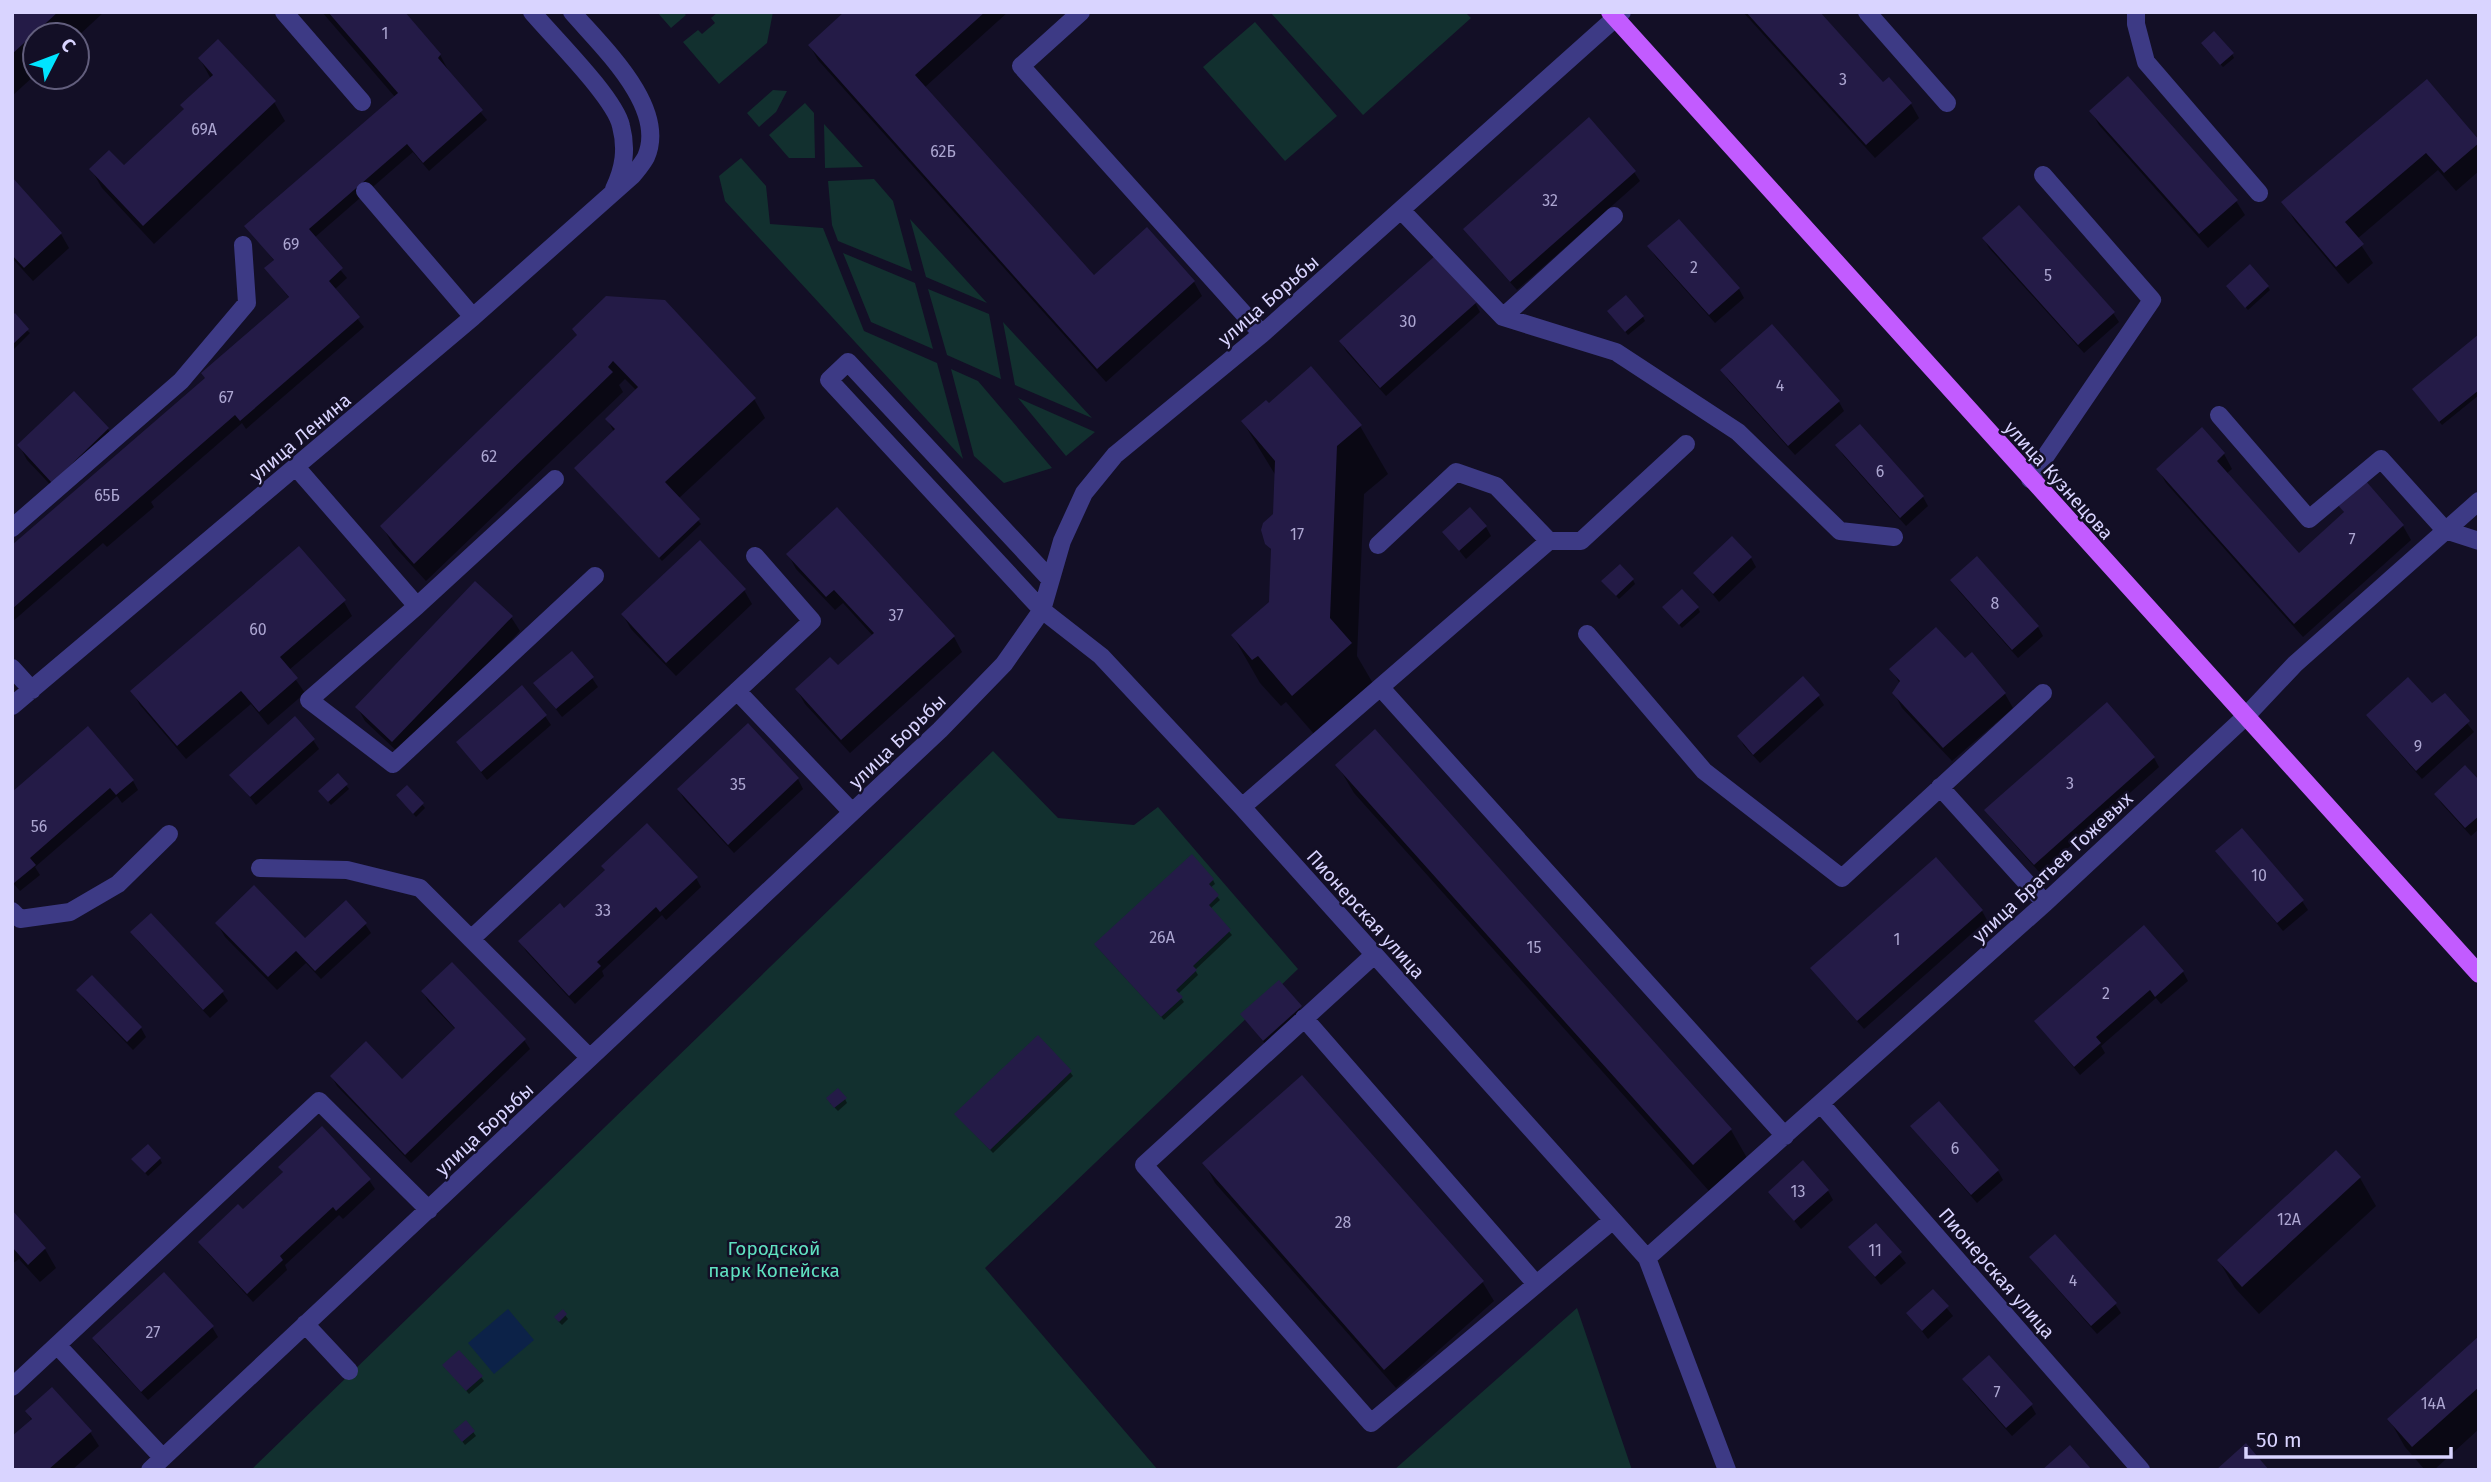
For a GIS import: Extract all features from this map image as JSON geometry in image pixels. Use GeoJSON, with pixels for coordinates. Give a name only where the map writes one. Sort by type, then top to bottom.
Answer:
{"type":"FeatureCollection","features":[{"type":"Feature","properties":{"kind":"main road","name":"улица Кузнецова"},"geometry":{"type":"LineString","coordinates":[[1616,14],[2030,479],[2479,974]]}},
{"type":"Feature","properties":{"kind":"street"},"geometry":{"type":"LineString","coordinates":[[284,12],[362,102]]}},
{"type":"Feature","properties":{"kind":"street"},"geometry":{"type":"LineString","coordinates":[[532,12],[605,96],[621,123],[623,170],[611,195]]}},
{"type":"Feature","properties":{"kind":"street","name":"улица Ленина"},"geometry":{"type":"LineString","coordinates":[[12,706],[473,317],[633,175],[646,156],[650,137],[648,118],[640,97],[623,72],[572,12]]}},
{"type":"Feature","properties":{"kind":"street"},"geometry":{"type":"LineString","coordinates":[[1081,12],[1021,66],[1262,334]]}},
{"type":"Feature","properties":{"kind":"street"},"geometry":{"type":"LineString","coordinates":[[1867,12],[1947,103]]}},
{"type":"Feature","properties":{"kind":"street"},"geometry":{"type":"LineString","coordinates":[[2136,12],[2136,24],[2146,62],[2259,192]]}},
{"type":"Feature","properties":{"kind":"street","name":"улица Борьбы"},"geometry":{"type":"LineString","coordinates":[[157,1464],[940,730],[1004,663],[1042,610],[1062,541],[1084,493],[1115,455],[1262,334],[1616,14]]}},
{"type":"Feature","properties":{"kind":"street"},"geometry":{"type":"LineString","coordinates":[[2030,479],[2152,300],[2043,175]]}},
{"type":"Feature","properties":{"kind":"street"},"geometry":{"type":"LineString","coordinates":[[365,191],[473,317]]}},
{"type":"Feature","properties":{"kind":"street"},"geometry":{"type":"LineString","coordinates":[[1401,210],[1503,317],[1616,352],[1738,432],[1840,531],[1894,537]]}},
{"type":"Feature","properties":{"kind":"street"},"geometry":{"type":"LineString","coordinates":[[1503,317],[1614,216]]}},
{"type":"Feature","properties":{"kind":"street"},"geometry":{"type":"LineString","coordinates":[[12,528],[181,381],[247,303],[243,245]]}},
{"type":"Feature","properties":{"kind":"street","name":"Пионерская улица"},"geometry":{"type":"LineString","coordinates":[[1051,579],[848,362],[829,380],[1042,610],[1101,656],[1242,807],[1647,1258]]}},
{"type":"Feature","properties":{"kind":"street"},"geometry":{"type":"LineString","coordinates":[[2219,415],[2309,519],[2381,459],[2445,530],[2479,541]]}},
{"type":"Feature","properties":{"kind":"street"},"geometry":{"type":"LineString","coordinates":[[1242,807],[1549,541],[1581,541],[1686,444]]}},
{"type":"Feature","properties":{"kind":"street"},"geometry":{"type":"LineString","coordinates":[[296,467],[417,606]]}},
{"type":"Feature","properties":{"kind":"street"},"geometry":{"type":"LineString","coordinates":[[1378,545],[1456,472],[1496,486],[1549,541]]}},
{"type":"Feature","properties":{"kind":"street"},"geometry":{"type":"LineString","coordinates":[[555,479],[417,606],[309,700],[393,764],[595,576]]}},
{"type":"Feature","properties":{"kind":"street","name":"улица Братьев Гожевых"},"geometry":{"type":"LineString","coordinates":[[1647,1258],[2045,903],[2245,717],[2295,664],[2479,501]]}},
{"type":"Feature","properties":{"kind":"street"},"geometry":{"type":"LineString","coordinates":[[471,939],[812,621],[755,555]]}},
{"type":"Feature","properties":{"kind":"street"},"geometry":{"type":"LineString","coordinates":[[1587,634],[1704,771],[1842,877],[2043,693]]}},
{"type":"Feature","properties":{"kind":"street"},"geometry":{"type":"LineString","coordinates":[[12,668],[32,690]]}},
{"type":"Feature","properties":{"kind":"street"},"geometry":{"type":"LineString","coordinates":[[1381,688],[1785,1136]]}},
{"type":"Feature","properties":{"kind":"street"},"geometry":{"type":"LineString","coordinates":[[737,691],[852,812]]}},
{"type":"Feature","properties":{"kind":"street"},"geometry":{"type":"LineString","coordinates":[[1940,787],[2045,903]]}},
{"type":"Feature","properties":{"kind":"street"},"geometry":{"type":"LineString","coordinates":[[12,911],[20,919],[70,912],[118,884],[169,834]]}},
{"type":"Feature","properties":{"kind":"street"},"geometry":{"type":"LineString","coordinates":[[260,868],[347,870],[420,888],[590,1058]]}},
{"type":"Feature","properties":{"kind":"street"},"geometry":{"type":"LineString","coordinates":[[1374,954],[1144,1165],[1371,1423],[1613,1220]]}},
{"type":"Feature","properties":{"kind":"street"},"geometry":{"type":"LineString","coordinates":[[1304,1018],[1536,1284]]}},
{"type":"Feature","properties":{"kind":"street"},"geometry":{"type":"LineString","coordinates":[[12,1387],[319,1101],[429,1210]]}},
{"type":"Feature","properties":{"kind":"street","name":"Пионерская улица"},"geometry":{"type":"LineString","coordinates":[[1821,1104],[2141,1470]]}},
{"type":"Feature","properties":{"kind":"street"},"geometry":{"type":"LineString","coordinates":[[1647,1258],[1727,1470]]}},
{"type":"Feature","properties":{"kind":"street"},"geometry":{"type":"LineString","coordinates":[[305,1324],[349,1371]]}},
{"type":"Feature","properties":{"kind":"street"},"geometry":{"type":"LineString","coordinates":[[57,1345],[157,1464]]}},
{"type":"Feature","properties":{"kind":"green space"},"geometry":{"type":"Polygon","coordinates":[[[657,12],[683,12],[686,15],[671,28],[657,12]]]}},
{"type":"Feature","properties":{"kind":"green space"},"geometry":{"type":"Polygon","coordinates":[[[718,12],[773,12],[767,43],[719,84],[683,42],[698,30],[702,34],[715,23],[711,18],[718,12]]]}},
{"type":"Feature","properties":{"kind":"green space"},"geometry":{"type":"Polygon","coordinates":[[[1270,12],[1465,12],[1471,18],[1363,115],[1270,12]]]}},
{"type":"Feature","properties":{"kind":"green space"},"geometry":{"type":"Polygon","coordinates":[[[1255,22],[1337,116],[1285,161],[1203,67],[1255,22]]]}},
{"type":"Feature","properties":{"kind":"green space"},"geometry":{"type":"Polygon","coordinates":[[[773,90],[787,91],[776,112],[759,127],[747,113],[773,90]]]}},
{"type":"Feature","properties":{"kind":"green space"},"geometry":{"type":"Polygon","coordinates":[[[805,103],[814,113],[815,158],[789,158],[769,135],[805,103]]]}},
{"type":"Feature","properties":{"kind":"green space"},"geometry":{"type":"Polygon","coordinates":[[[824,124],[863,167],[825,168],[824,124]]]}},
{"type":"Feature","properties":{"kind":"green space"},"geometry":{"type":"Polygon","coordinates":[[[741,158],[766,186],[770,224],[823,228],[864,331],[937,363],[963,459],[725,201],[719,176],[741,158]]]}},
{"type":"Feature","properties":{"kind":"green space"},"geometry":{"type":"Polygon","coordinates":[[[874,179],[893,201],[912,271],[838,241],[832,225],[828,181],[874,179]]]}},
{"type":"Feature","properties":{"kind":"green space"},"geometry":{"type":"Polygon","coordinates":[[[910,219],[987,303],[926,277],[910,219]]]}},
{"type":"Feature","properties":{"kind":"green space"},"geometry":{"type":"Polygon","coordinates":[[[843,253],[915,283],[933,349],[871,322],[843,253]]]}},
{"type":"Feature","properties":{"kind":"green space"},"geometry":{"type":"Polygon","coordinates":[[[928,289],[989,314],[1001,379],[947,355],[928,289]]]}},
{"type":"Feature","properties":{"kind":"green space"},"geometry":{"type":"Polygon","coordinates":[[[1003,322],[1092,418],[1015,385],[1003,322]]]}},
{"type":"Feature","properties":{"kind":"green space"},"geometry":{"type":"Polygon","coordinates":[[[951,369],[978,381],[1052,468],[1004,483],[974,456],[951,369]]]}},
{"type":"Feature","properties":{"kind":"green space"},"geometry":{"type":"Polygon","coordinates":[[[1018,398],[1095,432],[1066,456],[1018,398]]]}},
{"type":"Feature","properties":{"kind":"green space","name":"Городской парк Копейска"},"geometry":{"type":"Polygon","coordinates":[[[993,751],[1058,818],[1134,825],[1158,807],[1298,969],[985,1268],[1158,1470],[251,1470],[993,751]]]}},
{"type":"Feature","properties":{"kind":"green space"},"geometry":{"type":"Polygon","coordinates":[[[1577,1308],[1632,1470],[1394,1470],[1577,1308]]]}},
{"type":"Feature","properties":{"kind":"water"},"geometry":{"type":"Polygon","coordinates":[[[508,1309],[534,1340],[494,1374],[468,1343],[508,1309]]]}},
{"type":"Feature","properties":{"kind":"building"},"geometry":{"type":"Polygon","coordinates":[[[12,12],[58,12],[48,21],[21,21],[21,46],[12,54],[12,12]]]}},
{"type":"Feature","properties":{"kind":"building"},"geometry":{"type":"Polygon","coordinates":[[[328,12],[405,12],[441,54],[438,58],[483,110],[423,163],[407,144],[309,229],[343,268],[329,281],[360,317],[240,421],[235,415],[12,609],[12,545],[205,378],[201,373],[289,297],[264,268],[274,260],[244,226],[398,93],[328,12]]]}},
{"type":"Feature","properties":{"kind":"building"},"geometry":{"type":"Polygon","coordinates":[[[844,12],[985,12],[915,75],[1094,275],[1147,227],[1195,281],[1097,369],[808,45],[844,12]]]}},
{"type":"Feature","properties":{"kind":"building"},"geometry":{"type":"Polygon","coordinates":[[[1746,12],[1820,12],[1883,82],[1889,77],[1912,103],[1866,145],[1746,12]]]}},
{"type":"Feature","properties":{"kind":"building"},"geometry":{"type":"Polygon","coordinates":[[[2214,31],[2234,53],[2220,65],[2201,43],[2214,31]]]}},
{"type":"Feature","properties":{"kind":"building"},"geometry":{"type":"Polygon","coordinates":[[[218,39],[276,101],[143,226],[89,169],[109,150],[124,165],[184,109],[180,105],[213,75],[198,58],[218,39]]]}},
{"type":"Feature","properties":{"kind":"building"},"geometry":{"type":"Polygon","coordinates":[[[2128,76],[2238,200],[2199,234],[2089,111],[2128,76]]]}},
{"type":"Feature","properties":{"kind":"building"},"geometry":{"type":"Polygon","coordinates":[[[2427,79],[2479,143],[2444,173],[2426,153],[2345,222],[2364,244],[2336,267],[2281,202],[2427,79]]]}},
{"type":"Feature","properties":{"kind":"building"},"geometry":{"type":"Polygon","coordinates":[[[1589,117],[1636,171],[1510,282],[1463,229],[1589,117]]]}},
{"type":"Feature","properties":{"kind":"building"},"geometry":{"type":"Polygon","coordinates":[[[12,177],[62,233],[24,268],[12,255],[12,177]]]}},
{"type":"Feature","properties":{"kind":"building"},"geometry":{"type":"Polygon","coordinates":[[[2019,205],[2115,312],[2078,345],[1982,238],[2019,205]]]}},
{"type":"Feature","properties":{"kind":"building"},"geometry":{"type":"Polygon","coordinates":[[[1679,219],[1740,288],[1709,315],[1647,246],[1679,219]]]}},
{"type":"Feature","properties":{"kind":"building"},"geometry":{"type":"Polygon","coordinates":[[[1436,255],[1477,302],[1380,388],[1339,341],[1436,255]]]}},
{"type":"Feature","properties":{"kind":"building"},"geometry":{"type":"Polygon","coordinates":[[[2250,264],[2269,286],[2245,308],[2226,286],[2250,264]]]}},
{"type":"Feature","properties":{"kind":"building"},"geometry":{"type":"Polygon","coordinates":[[[1626,295],[1644,316],[1625,332],[1607,311],[1626,295]]]}},
{"type":"Feature","properties":{"kind":"building"},"geometry":{"type":"Polygon","coordinates":[[[606,296],[665,300],[756,398],[665,482],[700,519],[659,558],[574,468],[615,429],[605,419],[638,387],[613,361],[608,367],[613,372],[414,564],[380,526],[577,335],[572,329],[606,296]]]}},
{"type":"Feature","properties":{"kind":"building"},"geometry":{"type":"Polygon","coordinates":[[[15,313],[29,329],[12,345],[12,316],[15,313]]]}},
{"type":"Feature","properties":{"kind":"building"},"geometry":{"type":"Polygon","coordinates":[[[1772,324],[1840,401],[1788,446],[1720,370],[1772,324]]]}},
{"type":"Feature","properties":{"kind":"building"},"geometry":{"type":"Polygon","coordinates":[[[2479,334],[2479,390],[2439,422],[2412,389],[2479,334]]]}},
{"type":"Feature","properties":{"kind":"building"},"geometry":{"type":"Polygon","coordinates":[[[1311,366],[1362,425],[1337,446],[1330,618],[1352,643],[1292,696],[1258,656],[1252,660],[1231,635],[1269,602],[1271,549],[1265,544],[1261,530],[1263,523],[1273,514],[1275,461],[1241,421],[1266,400],[1269,403],[1311,366]]]}},
{"type":"Feature","properties":{"kind":"building"},"geometry":{"type":"Polygon","coordinates":[[[74,391],[109,428],[52,483],[17,445],[74,391]]]}},
{"type":"Feature","properties":{"kind":"building"},"geometry":{"type":"Polygon","coordinates":[[[1860,424],[1924,496],[1900,518],[1835,445],[1860,424]]]}},
{"type":"Feature","properties":{"kind":"building"},"geometry":{"type":"Polygon","coordinates":[[[2202,427],[2225,453],[2217,461],[2299,553],[2344,512],[2337,504],[2365,480],[2404,525],[2294,624],[2156,469],[2202,427]]]}},
{"type":"Feature","properties":{"kind":"building"},"geometry":{"type":"Polygon","coordinates":[[[837,507],[955,636],[841,740],[795,689],[830,657],[838,665],[874,633],[834,590],[826,597],[786,554],[837,507]]]}},
{"type":"Feature","properties":{"kind":"building"},"geometry":{"type":"Polygon","coordinates":[[[1470,507],[1487,526],[1459,551],[1442,532],[1470,507]]]}},
{"type":"Feature","properties":{"kind":"building"},"geometry":{"type":"Polygon","coordinates":[[[1732,536],[1752,557],[1713,594],[1693,573],[1732,536]]]}},
{"type":"Feature","properties":{"kind":"building"},"geometry":{"type":"Polygon","coordinates":[[[700,540],[746,589],[666,663],[621,614],[700,540]]]}},
{"type":"Feature","properties":{"kind":"building"},"geometry":{"type":"Polygon","coordinates":[[[299,546],[346,600],[280,657],[298,678],[259,712],[241,691],[177,746],[130,691],[299,546]]]}},
{"type":"Feature","properties":{"kind":"building"},"geometry":{"type":"Polygon","coordinates":[[[1977,556],[2039,626],[2012,650],[1950,580],[1977,556]]]}},
{"type":"Feature","properties":{"kind":"building"},"geometry":{"type":"Polygon","coordinates":[[[1620,564],[1634,579],[1616,596],[1601,581],[1620,564]]]}},
{"type":"Feature","properties":{"kind":"building"},"geometry":{"type":"Polygon","coordinates":[[[475,581],[513,616],[392,742],[355,707],[475,581]]]}},
{"type":"Feature","properties":{"kind":"building"},"geometry":{"type":"Polygon","coordinates":[[[1682,589],[1699,607],[1679,625],[1662,607],[1682,589]]]}},
{"type":"Feature","properties":{"kind":"building"},"geometry":{"type":"Polygon","coordinates":[[[1936,627],[1965,658],[1972,652],[2006,693],[1943,748],[1892,693],[1900,681],[1889,669],[1936,627]]]}},
{"type":"Feature","properties":{"kind":"building"},"geometry":{"type":"Polygon","coordinates":[[[572,651],[594,677],[556,709],[533,683],[572,651]]]}},
{"type":"Feature","properties":{"kind":"building"},"geometry":{"type":"Polygon","coordinates":[[[1803,676],[1820,695],[1753,755],[1737,736],[1803,676]]]}},
{"type":"Feature","properties":{"kind":"building"},"geometry":{"type":"Polygon","coordinates":[[[2408,677],[2432,703],[2445,693],[2470,721],[2416,771],[2366,715],[2408,677]]]}},
{"type":"Feature","properties":{"kind":"building"},"geometry":{"type":"Polygon","coordinates":[[[522,685],[547,715],[481,772],[456,742],[522,685]]]}},
{"type":"Feature","properties":{"kind":"building"},"geometry":{"type":"Polygon","coordinates":[[[2107,702],[2155,757],[2034,865],[1984,810],[2107,702]]]}},
{"type":"Feature","properties":{"kind":"building"},"geometry":{"type":"Polygon","coordinates":[[[295,716],[315,739],[250,797],[229,775],[295,716]]]}},
{"type":"Feature","properties":{"kind":"building"},"geometry":{"type":"Polygon","coordinates":[[[748,723],[799,778],[728,845],[677,789],[748,723]]]}},
{"type":"Feature","properties":{"kind":"building"},"geometry":{"type":"Polygon","coordinates":[[[88,726],[134,780],[116,795],[110,788],[30,858],[36,865],[14,883],[12,792],[88,726]]]}},
{"type":"Feature","properties":{"kind":"building"},"geometry":{"type":"Polygon","coordinates":[[[1375,729],[1732,1129],[1693,1165],[1335,765],[1375,729]]]}},
{"type":"Feature","properties":{"kind":"building"},"geometry":{"type":"Polygon","coordinates":[[[2465,765],[2479,780],[2479,816],[2465,828],[2434,794],[2465,765]]]}},
{"type":"Feature","properties":{"kind":"building"},"geometry":{"type":"Polygon","coordinates":[[[338,773],[348,784],[328,802],[318,791],[338,773]]]}},
{"type":"Feature","properties":{"kind":"building"},"geometry":{"type":"Polygon","coordinates":[[[407,785],[424,803],[413,814],[396,795],[407,785]]]}},
{"type":"Feature","properties":{"kind":"building"},"geometry":{"type":"Polygon","coordinates":[[[647,823],[698,877],[660,912],[656,907],[597,962],[601,966],[569,996],[518,941],[560,903],[564,908],[605,870],[601,866],[647,823]]]}},
{"type":"Feature","properties":{"kind":"building"},"geometry":{"type":"Polygon","coordinates":[[[2242,828],[2304,900],[2277,923],[2215,851],[2242,828]]]}},
{"type":"Feature","properties":{"kind":"building"},"geometry":{"type":"Polygon","coordinates":[[[1192,854],[1214,879],[1209,884],[1219,895],[1209,905],[1231,930],[1193,966],[1197,970],[1176,990],[1183,997],[1161,1017],[1094,944],[1192,854]]]}},
{"type":"Feature","properties":{"kind":"building"},"geometry":{"type":"Polygon","coordinates":[[[1936,857],[1983,910],[1857,1021],[1810,968],[1936,857]]]}},
{"type":"Feature","properties":{"kind":"building"},"geometry":{"type":"Polygon","coordinates":[[[254,885],[305,938],[346,900],[367,923],[315,971],[296,951],[268,977],[215,923],[254,885]]]}},
{"type":"Feature","properties":{"kind":"building"},"geometry":{"type":"Polygon","coordinates":[[[151,913],[224,991],[203,1010],[130,932],[151,913]]]}},
{"type":"Feature","properties":{"kind":"building"},"geometry":{"type":"Polygon","coordinates":[[[2144,925],[2184,971],[2155,997],[2150,990],[2096,1037],[2101,1043],[2074,1067],[2034,1021],[2144,925]]]}},
{"type":"Feature","properties":{"kind":"building"},"geometry":{"type":"Polygon","coordinates":[[[452,962],[526,1039],[405,1155],[330,1076],[366,1041],[402,1079],[455,1028],[421,991],[452,962]]]}},
{"type":"Feature","properties":{"kind":"building"},"geometry":{"type":"Polygon","coordinates":[[[92,975],[142,1027],[127,1042],[76,990],[92,975]]]}},
{"type":"Feature","properties":{"kind":"building"},"geometry":{"type":"Polygon","coordinates":[[[1279,980],[1302,1006],[1263,1041],[1240,1014],[1279,980]]]}},
{"type":"Feature","properties":{"kind":"building"},"geometry":{"type":"Polygon","coordinates":[[[1038,1035],[1072,1071],[990,1150],[954,1114],[1038,1035]]]}},
{"type":"Feature","properties":{"kind":"building"},"geometry":{"type":"Polygon","coordinates":[[[1302,1075],[1484,1281],[1384,1370],[1202,1163],[1302,1075]]]}},
{"type":"Feature","properties":{"kind":"building"},"geometry":{"type":"Polygon","coordinates":[[[838,1088],[847,1098],[834,1108],[826,1098],[838,1088]]]}},
{"type":"Feature","properties":{"kind":"building"},"geometry":{"type":"Polygon","coordinates":[[[1939,1101],[1999,1170],[1971,1195],[1910,1126],[1939,1101]]]}},
{"type":"Feature","properties":{"kind":"building"},"geometry":{"type":"Polygon","coordinates":[[[322,1126],[371,1179],[336,1211],[333,1207],[280,1256],[283,1260],[247,1294],[198,1242],[238,1204],[243,1209],[283,1172],[278,1167],[322,1126]]]}},
{"type":"Feature","properties":{"kind":"building"},"geometry":{"type":"Polygon","coordinates":[[[148,1144],[161,1158],[145,1173],[131,1159],[148,1144]]]}},
{"type":"Feature","properties":{"kind":"building"},"geometry":{"type":"Polygon","coordinates":[[[2336,1150],[2361,1177],[2242,1287],[2217,1260],[2336,1150]]]}},
{"type":"Feature","properties":{"kind":"building"},"geometry":{"type":"Polygon","coordinates":[[[1803,1160],[1829,1190],[1794,1221],[1768,1192],[1803,1160]]]}},
{"type":"Feature","properties":{"kind":"building"},"geometry":{"type":"Polygon","coordinates":[[[12,1210],[46,1248],[28,1265],[12,1247],[12,1210]]]}},
{"type":"Feature","properties":{"kind":"building"},"geometry":{"type":"Polygon","coordinates":[[[1876,1223],[1902,1252],[1875,1277],[1848,1247],[1876,1223]]]}},
{"type":"Feature","properties":{"kind":"building"},"geometry":{"type":"Polygon","coordinates":[[[2055,1234],[2117,1303],[2091,1326],[2029,1257],[2055,1234]]]}},
{"type":"Feature","properties":{"kind":"building"},"geometry":{"type":"Polygon","coordinates":[[[164,1272],[214,1326],[141,1392],[92,1338],[164,1272]]]}},
{"type":"Feature","properties":{"kind":"building"},"geometry":{"type":"Polygon","coordinates":[[[1933,1289],[1949,1306],[1922,1331],[1906,1313],[1933,1289]]]}},
{"type":"Feature","properties":{"kind":"building"},"geometry":{"type":"Polygon","coordinates":[[[563,1309],[567,1314],[559,1322],[554,1317],[563,1309]]]}},
{"type":"Feature","properties":{"kind":"building"},"geometry":{"type":"Polygon","coordinates":[[[2479,1336],[2479,1387],[2412,1447],[2387,1419],[2479,1336]]]}},
{"type":"Feature","properties":{"kind":"building"},"geometry":{"type":"Polygon","coordinates":[[[459,1350],[483,1376],[466,1391],[442,1365],[459,1350]]]}},
{"type":"Feature","properties":{"kind":"building"},"geometry":{"type":"Polygon","coordinates":[[[1989,1355],[2033,1404],[2006,1428],[1962,1379],[1989,1355]]]}},
{"type":"Feature","properties":{"kind":"building"},"geometry":{"type":"Polygon","coordinates":[[[52,1387],[92,1431],[48,1470],[12,1470],[12,1436],[32,1419],[25,1411],[52,1387]]]}},
{"type":"Feature","properties":{"kind":"building"},"geometry":{"type":"Polygon","coordinates":[[[466,1420],[475,1431],[462,1442],[453,1431],[466,1420]]]}},
{"type":"Feature","properties":{"kind":"building"},"geometry":{"type":"Polygon","coordinates":[[[2246,1443],[2269,1470],[2216,1470],[2246,1443]]]}},
{"type":"Feature","properties":{"kind":"building"},"geometry":{"type":"Polygon","coordinates":[[[2070,1445],[2092,1470],[2042,1470],[2070,1445]]]}}]}
